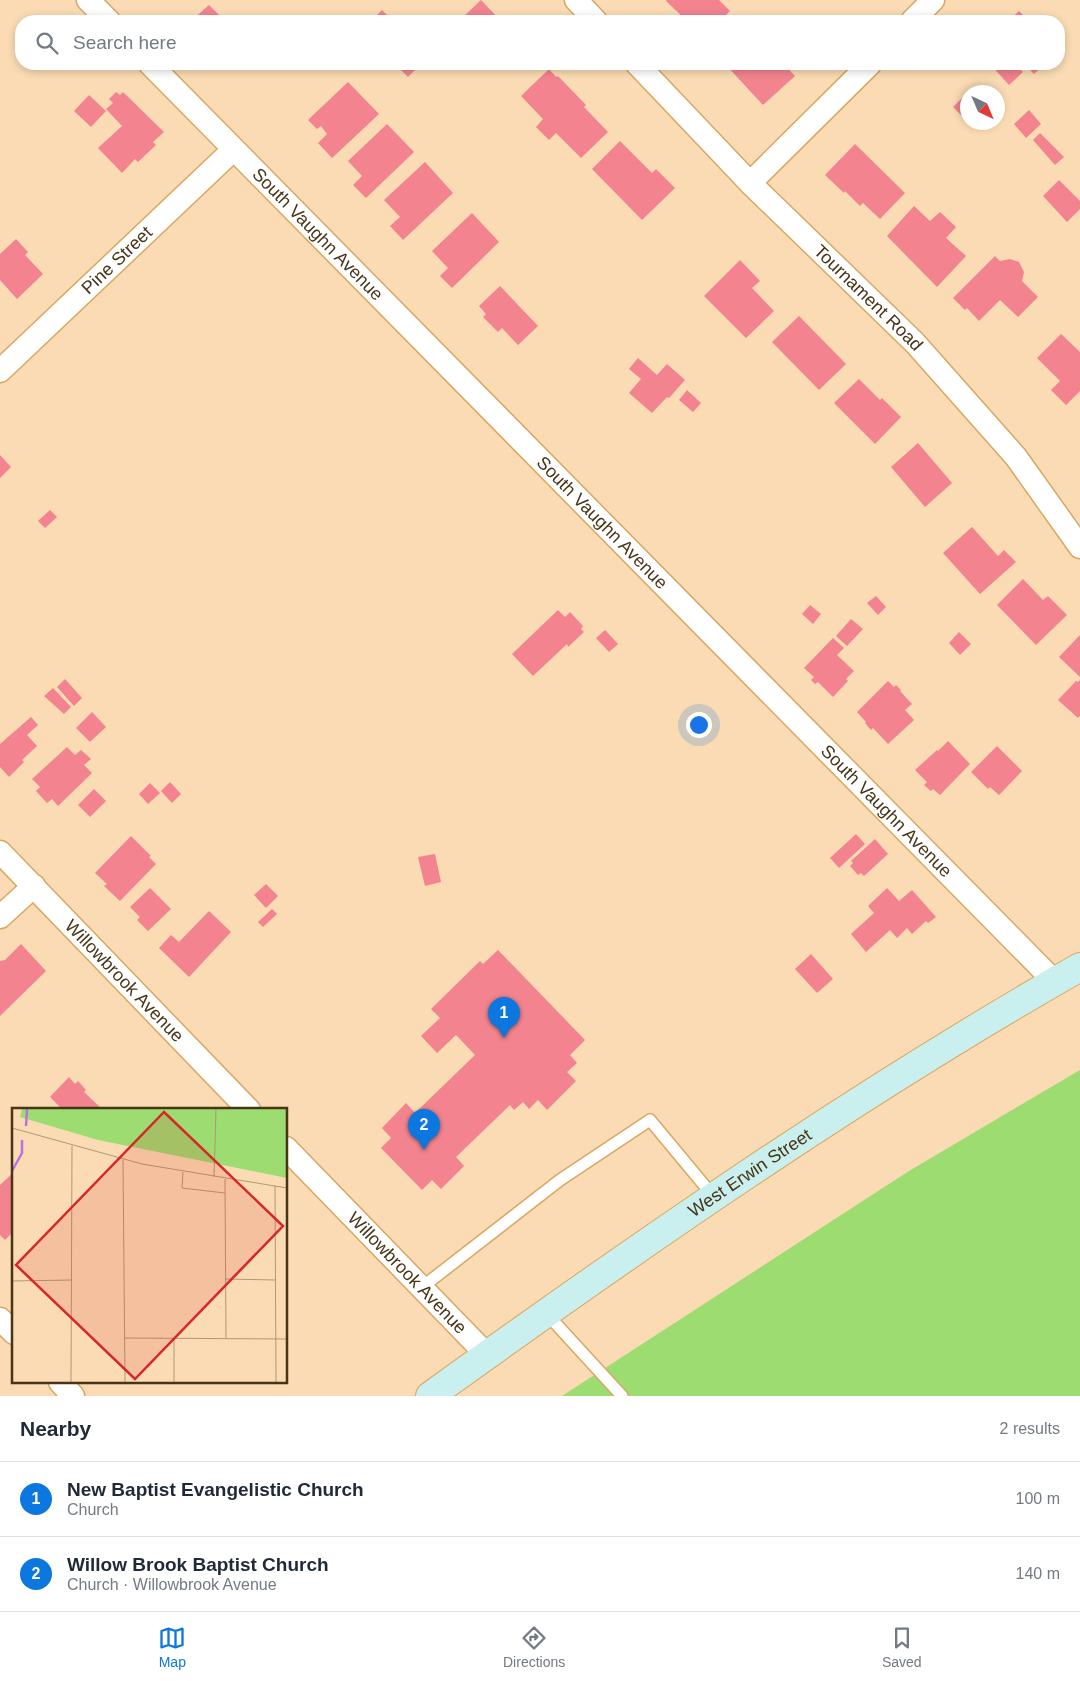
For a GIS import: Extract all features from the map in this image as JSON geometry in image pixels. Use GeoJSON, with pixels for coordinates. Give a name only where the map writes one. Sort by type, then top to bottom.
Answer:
{"type":"FeatureCollection","features":[{"type":"Feature","properties":{"kind":"main road","name":"West Erwin Street"},"geometry":{"type":"LineString","coordinates":[[430,1396],[546,1313],[837,1114],[945,1046],[1080,967]]}},
{"type":"Feature","properties":{"kind":"street"},"geometry":{"type":"LineString","coordinates":[[88,0],[103,15]]}},
{"type":"Feature","properties":{"kind":"street"},"geometry":{"type":"LineString","coordinates":[[576,0],[590,15]]}},
{"type":"Feature","properties":{"kind":"street"},"geometry":{"type":"LineString","coordinates":[[918,15],[933,0]]}},
{"type":"Feature","properties":{"kind":"street","name":"South Vaughn Avenue"},"geometry":{"type":"LineString","coordinates":[[156,70],[1054,981]]}},
{"type":"Feature","properties":{"kind":"street","name":"Tournament Road"},"geometry":{"type":"LineString","coordinates":[[643,70],[750,183],[915,343],[1016,457],[1080,547]]}},
{"type":"Feature","properties":{"kind":"street"},"geometry":{"type":"LineString","coordinates":[[750,183],[864,70]]}},
{"type":"Feature","properties":{"kind":"street","name":"Pine Street"},"geometry":{"type":"LineString","coordinates":[[0,372],[234,150]]}},
{"type":"Feature","properties":{"kind":"street","name":"Willowbrook Avenue"},"geometry":{"type":"LineString","coordinates":[[0,852],[247,1108]]}},
{"type":"Feature","properties":{"kind":"street"},"geometry":{"type":"LineString","coordinates":[[0,917],[34,886]]}},
{"type":"Feature","properties":{"kind":"street","name":"Willowbrook Avenue"},"geometry":{"type":"LineString","coordinates":[[288,1150],[486,1355]]}},
{"type":"Feature","properties":{"kind":"street"},"geometry":{"type":"LineString","coordinates":[[0,1319],[12,1331]]}},
{"type":"Feature","properties":{"kind":"street"},"geometry":{"type":"LineString","coordinates":[[62,1384],[73,1396]]}},
{"type":"Feature","properties":{"kind":"lane"},"geometry":{"type":"LineString","coordinates":[[421,1288],[560,1180],[650,1120],[714,1197]]}},
{"type":"Feature","properties":{"kind":"lane"},"geometry":{"type":"LineString","coordinates":[[546,1313],[622,1396]]}},
{"type":"Feature","properties":{"kind":"green space"},"geometry":{"type":"Polygon","coordinates":[[[1080,1070],[1080,1396],[562,1396],[909,1171],[1080,1070]]]}},
{"type":"Feature","properties":{"kind":"building"},"geometry":{"type":"Polygon","coordinates":[[[481,0],[495,15],[465,15],[481,0]]]}},
{"type":"Feature","properties":{"kind":"building"},"geometry":{"type":"Polygon","coordinates":[[[719,0],[730,11],[726,15],[681,15],[666,1],[719,0]]]}},
{"type":"Feature","properties":{"kind":"building"},"geometry":{"type":"Polygon","coordinates":[[[209,5],[219,15],[198,15],[209,5]]]}},
{"type":"Feature","properties":{"kind":"building"},"geometry":{"type":"Polygon","coordinates":[[[382,10],[387,15],[377,15],[382,10]]]}},
{"type":"Feature","properties":{"kind":"building"},"geometry":{"type":"Polygon","coordinates":[[[1019,11],[1023,15],[1015,15],[1019,11]]]}},
{"type":"Feature","properties":{"kind":"building"},"geometry":{"type":"Polygon","coordinates":[[[401,70],[415,70],[408,77],[401,70]]]}},
{"type":"Feature","properties":{"kind":"building"},"geometry":{"type":"Polygon","coordinates":[[[550,70],[586,105],[584,107],[608,132],[581,158],[556,133],[549,140],[536,127],[543,119],[521,96],[550,70]]]}},
{"type":"Feature","properties":{"kind":"building"},"geometry":{"type":"Polygon","coordinates":[[[731,70],[790,70],[795,76],[763,105],[731,70]]]}},
{"type":"Feature","properties":{"kind":"building"},"geometry":{"type":"Polygon","coordinates":[[[995,70],[1021,70],[1023,72],[1009,85],[995,70]]]}},
{"type":"Feature","properties":{"kind":"building"},"geometry":{"type":"Polygon","coordinates":[[[1030,70],[1038,70],[1034,74],[1030,70]]]}},
{"type":"Feature","properties":{"kind":"building"},"geometry":{"type":"Polygon","coordinates":[[[348,82],[379,114],[332,158],[318,143],[327,134],[321,126],[317,129],[308,120],[348,82]]]}},
{"type":"Feature","properties":{"kind":"building"},"geometry":{"type":"Polygon","coordinates":[[[116,92],[120,95],[123,92],[164,132],[153,142],[156,145],[138,162],[135,159],[122,173],[98,148],[122,126],[106,109],[113,103],[109,99],[116,92]]]}},
{"type":"Feature","properties":{"kind":"building"},"geometry":{"type":"Polygon","coordinates":[[[89,95],[106,111],[91,127],[74,111],[89,95]]]}},
{"type":"Feature","properties":{"kind":"building"},"geometry":{"type":"Polygon","coordinates":[[[960,100],[960,114],[953,107],[960,100]]]}},
{"type":"Feature","properties":{"kind":"building"},"geometry":{"type":"Polygon","coordinates":[[[1029,110],[1041,124],[1026,138],[1014,124],[1029,110]]]}},
{"type":"Feature","properties":{"kind":"building"},"geometry":{"type":"Polygon","coordinates":[[[387,124],[414,152],[366,198],[353,185],[362,176],[348,161],[387,124]]]}},
{"type":"Feature","properties":{"kind":"building"},"geometry":{"type":"Polygon","coordinates":[[[1040,133],[1064,157],[1055,165],[1033,140],[1040,133]]]}},
{"type":"Feature","properties":{"kind":"building"},"geometry":{"type":"Polygon","coordinates":[[[620,141],[652,173],[656,169],[675,188],[642,220],[592,169],[620,141]]]}},
{"type":"Feature","properties":{"kind":"building"},"geometry":{"type":"Polygon","coordinates":[[[855,144],[905,193],[880,219],[863,203],[860,206],[825,175],[855,144]]]}},
{"type":"Feature","properties":{"kind":"building"},"geometry":{"type":"Polygon","coordinates":[[[425,162],[453,193],[403,240],[390,226],[400,217],[384,200],[425,162]]]}},
{"type":"Feature","properties":{"kind":"building"},"geometry":{"type":"Polygon","coordinates":[[[1059,180],[1080,201],[1080,209],[1067,222],[1043,196],[1059,180]]]}},
{"type":"Feature","properties":{"kind":"building"},"geometry":{"type":"Polygon","coordinates":[[[914,206],[930,221],[940,212],[956,227],[946,238],[966,256],[937,287],[887,236],[914,206]]]}},
{"type":"Feature","properties":{"kind":"building"},"geometry":{"type":"Polygon","coordinates":[[[472,213],[499,242],[452,288],[440,276],[448,268],[432,251],[472,213]]]}},
{"type":"Feature","properties":{"kind":"building"},"geometry":{"type":"Polygon","coordinates":[[[16,239],[28,252],[25,255],[43,274],[17,299],[0,280],[0,254],[16,239]]]}},
{"type":"Feature","properties":{"kind":"building"},"geometry":{"type":"Polygon","coordinates":[[[995,256],[1000,261],[1010,259],[1019,262],[1024,272],[1022,281],[1038,297],[1018,317],[1000,300],[979,321],[967,308],[965,310],[953,298],[995,256]]]}},
{"type":"Feature","properties":{"kind":"building"},"geometry":{"type":"Polygon","coordinates":[[[740,260],[760,281],[752,288],[774,311],[746,338],[704,296],[740,260]]]}},
{"type":"Feature","properties":{"kind":"building"},"geometry":{"type":"Polygon","coordinates":[[[500,286],[538,326],[518,345],[502,328],[498,332],[483,317],[486,314],[479,306],[500,286]]]}},
{"type":"Feature","properties":{"kind":"building"},"geometry":{"type":"Polygon","coordinates":[[[799,316],[846,364],[819,390],[772,342],[799,316]]]}},
{"type":"Feature","properties":{"kind":"building"},"geometry":{"type":"Polygon","coordinates":[[[1061,334],[1080,352],[1080,391],[1066,405],[1051,390],[1060,381],[1037,358],[1061,334]]]}},
{"type":"Feature","properties":{"kind":"building"},"geometry":{"type":"Polygon","coordinates":[[[638,358],[657,375],[667,364],[685,380],[652,413],[629,393],[641,379],[629,369],[638,358]]]}},
{"type":"Feature","properties":{"kind":"building"},"geometry":{"type":"Polygon","coordinates":[[[859,379],[901,417],[875,444],[834,403],[859,379]]]}},
{"type":"Feature","properties":{"kind":"building"},"geometry":{"type":"Polygon","coordinates":[[[687,390],[701,403],[693,412],[679,400],[687,390]]]}},
{"type":"Feature","properties":{"kind":"building"},"geometry":{"type":"Polygon","coordinates":[[[918,443],[952,483],[925,507],[891,467],[918,443]]]}},
{"type":"Feature","properties":{"kind":"building"},"geometry":{"type":"Polygon","coordinates":[[[0,455],[11,467],[0,478],[0,455]]]}},
{"type":"Feature","properties":{"kind":"building"},"geometry":{"type":"Polygon","coordinates":[[[50,510],[57,517],[45,528],[38,521],[50,510]]]}},
{"type":"Feature","properties":{"kind":"building"},"geometry":{"type":"Polygon","coordinates":[[[972,527],[998,556],[1004,550],[1016,562],[980,594],[943,553],[972,527]]]}},
{"type":"Feature","properties":{"kind":"building"},"geometry":{"type":"Polygon","coordinates":[[[1023,579],[1043,600],[1048,596],[1067,615],[1036,645],[997,605],[1023,579]]]}},
{"type":"Feature","properties":{"kind":"building"},"geometry":{"type":"Polygon","coordinates":[[[876,596],[886,607],[878,615],[867,603],[876,596]]]}},
{"type":"Feature","properties":{"kind":"building"},"geometry":{"type":"Polygon","coordinates":[[[810,605],[821,614],[813,624],[802,614],[810,605]]]}},
{"type":"Feature","properties":{"kind":"building"},"geometry":{"type":"Polygon","coordinates":[[[558,610],[565,617],[570,612],[583,626],[581,629],[584,632],[568,647],[567,644],[533,676],[512,654],[558,610]]]}},
{"type":"Feature","properties":{"kind":"building"},"geometry":{"type":"Polygon","coordinates":[[[851,619],[863,629],[847,646],[836,636],[851,619]]]}},
{"type":"Feature","properties":{"kind":"building"},"geometry":{"type":"Polygon","coordinates":[[[605,630],[618,644],[609,652],[596,638],[605,630]]]}},
{"type":"Feature","properties":{"kind":"building"},"geometry":{"type":"Polygon","coordinates":[[[959,632],[971,644],[960,655],[949,643],[959,632]]]}},
{"type":"Feature","properties":{"kind":"building"},"geometry":{"type":"Polygon","coordinates":[[[1080,635],[1080,677],[1059,657],[1080,635]]]}},
{"type":"Feature","properties":{"kind":"building"},"geometry":{"type":"Polygon","coordinates":[[[833,638],[844,648],[837,655],[854,671],[846,679],[848,681],[833,697],[818,682],[815,684],[811,680],[814,677],[804,668],[833,638]]]}},
{"type":"Feature","properties":{"kind":"building"},"geometry":{"type":"Polygon","coordinates":[[[65,679],[82,698],[74,706],[57,687],[65,679]]]}},
{"type":"Feature","properties":{"kind":"building"},"geometry":{"type":"Polygon","coordinates":[[[1080,680],[1080,716],[1078,718],[1058,700],[1076,681],[1080,680]]]}},
{"type":"Feature","properties":{"kind":"building"},"geometry":{"type":"Polygon","coordinates":[[[888,681],[894,687],[896,685],[912,704],[905,710],[914,720],[888,744],[873,728],[871,730],[857,712],[888,681]]]}},
{"type":"Feature","properties":{"kind":"building"},"geometry":{"type":"Polygon","coordinates":[[[53,688],[71,707],[64,714],[44,696],[53,688]]]}},
{"type":"Feature","properties":{"kind":"building"},"geometry":{"type":"Polygon","coordinates":[[[92,712],[106,727],[90,742],[76,728],[92,712]]]}},
{"type":"Feature","properties":{"kind":"building"},"geometry":{"type":"Polygon","coordinates":[[[31,717],[38,725],[27,735],[37,746],[22,760],[24,762],[9,777],[0,767],[0,744],[31,717]]]}},
{"type":"Feature","properties":{"kind":"building"},"geometry":{"type":"Polygon","coordinates":[[[948,741],[970,764],[940,795],[924,785],[927,782],[915,770],[948,741]]]}},
{"type":"Feature","properties":{"kind":"building"},"geometry":{"type":"Polygon","coordinates":[[[997,746],[1022,771],[999,795],[990,787],[988,789],[971,772],[997,746]]]}},
{"type":"Feature","properties":{"kind":"building"},"geometry":{"type":"Polygon","coordinates":[[[67,747],[75,755],[81,750],[91,759],[84,765],[92,773],[58,806],[52,799],[47,803],[36,791],[40,787],[32,779],[67,747]]]}},
{"type":"Feature","properties":{"kind":"building"},"geometry":{"type":"Polygon","coordinates":[[[170,782],[181,794],[172,803],[161,791],[170,782]]]}},
{"type":"Feature","properties":{"kind":"building"},"geometry":{"type":"Polygon","coordinates":[[[150,783],[160,793],[148,804],[139,794],[150,783]]]}},
{"type":"Feature","properties":{"kind":"building"},"geometry":{"type":"Polygon","coordinates":[[[94,789],[106,801],[90,817],[78,805],[94,789]]]}},
{"type":"Feature","properties":{"kind":"building"},"geometry":{"type":"Polygon","coordinates":[[[856,834],[865,844],[839,868],[830,858],[856,834]]]}},
{"type":"Feature","properties":{"kind":"building"},"geometry":{"type":"Polygon","coordinates":[[[131,836],[151,856],[149,857],[156,864],[120,901],[104,886],[107,884],[95,873],[131,836]]]}},
{"type":"Feature","properties":{"kind":"building"},"geometry":{"type":"Polygon","coordinates":[[[875,839],[888,854],[864,876],[861,873],[858,875],[850,866],[853,863],[851,861],[875,839]]]}},
{"type":"Feature","properties":{"kind":"building"},"geometry":{"type":"Polygon","coordinates":[[[435,854],[441,882],[425,886],[418,857],[435,854]]]}},
{"type":"Feature","properties":{"kind":"building"},"geometry":{"type":"Polygon","coordinates":[[[266,884],[278,896],[266,908],[254,895],[266,884]]]}},
{"type":"Feature","properties":{"kind":"building"},"geometry":{"type":"Polygon","coordinates":[[[150,888],[171,909],[148,931],[137,920],[140,917],[130,907],[150,888]]]}},
{"type":"Feature","properties":{"kind":"building"},"geometry":{"type":"Polygon","coordinates":[[[887,888],[899,901],[912,890],[936,917],[928,923],[926,921],[912,934],[907,928],[897,938],[890,930],[866,952],[851,934],[874,913],[868,906],[887,888]]]}},
{"type":"Feature","properties":{"kind":"building"},"geometry":{"type":"Polygon","coordinates":[[[272,909],[277,914],[263,927],[258,922],[272,909]]]}},
{"type":"Feature","properties":{"kind":"building"},"geometry":{"type":"Polygon","coordinates":[[[209,911],[231,932],[189,977],[159,948],[171,935],[179,942],[209,911]]]}},
{"type":"Feature","properties":{"kind":"building"},"geometry":{"type":"Polygon","coordinates":[[[21,944],[46,971],[0,1016],[0,961],[5,960],[21,944]]]}},
{"type":"Feature","properties":{"kind":"building"},"geometry":{"type":"Polygon","coordinates":[[[498,950],[585,1040],[570,1055],[577,1063],[567,1072],[576,1081],[547,1110],[538,1100],[529,1109],[523,1102],[514,1110],[510,1105],[456,1157],[464,1166],[441,1189],[432,1180],[422,1190],[381,1148],[391,1138],[382,1128],[406,1103],[415,1113],[475,1055],[456,1035],[437,1053],[421,1036],[440,1018],[431,1009],[480,961],[483,964],[498,950]]]}},
{"type":"Feature","properties":{"kind":"building"},"geometry":{"type":"Polygon","coordinates":[[[811,954],[833,979],[817,993],[795,969],[811,954]]]}},
{"type":"Feature","properties":{"kind":"building"},"geometry":{"type":"Polygon","coordinates":[[[69,1077],[75,1084],[78,1081],[86,1090],[84,1092],[101,1108],[61,1108],[50,1097],[69,1077]]]}},
{"type":"Feature","properties":{"kind":"building"},"geometry":{"type":"Polygon","coordinates":[[[12,1174],[12,1233],[5,1240],[0,1235],[0,1185],[12,1174]]]}},
{"type":"Feature","properties":{"kind":"place","name":"New Baptist Evangelistic Church"},"geometry":{"type":"Point","coordinates":[504,1038]}},
{"type":"Feature","properties":{"kind":"place","name":"Willow Brook Baptist Church"},"geometry":{"type":"Point","coordinates":[424,1150]}}]}
